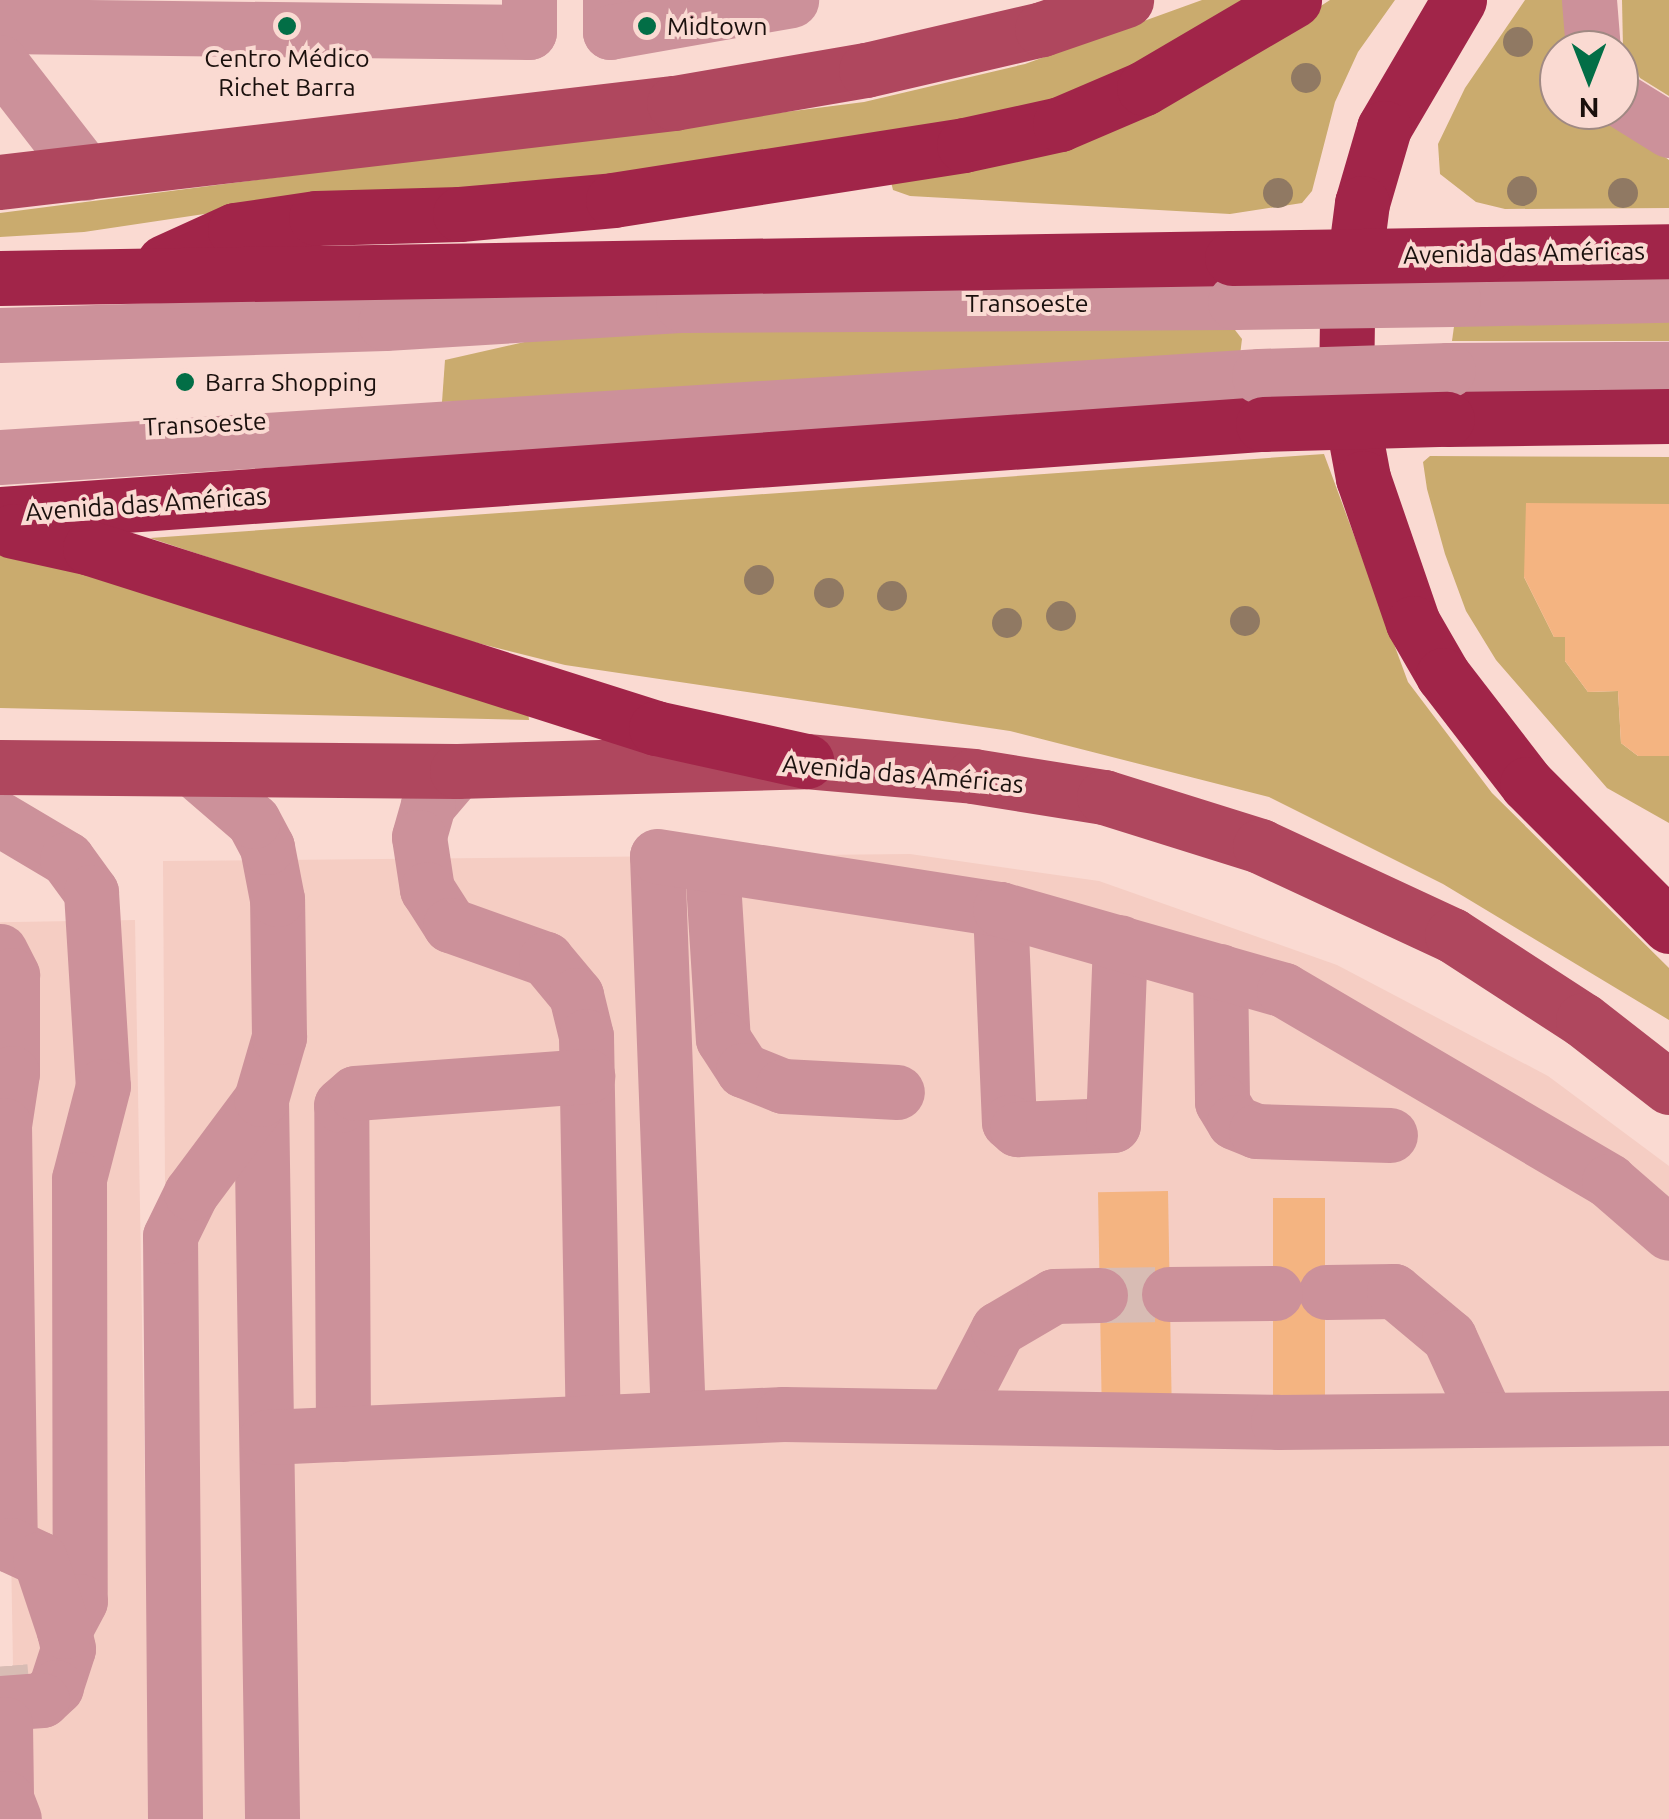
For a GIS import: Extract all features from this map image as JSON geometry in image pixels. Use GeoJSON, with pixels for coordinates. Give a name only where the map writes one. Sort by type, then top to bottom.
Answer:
{"type":"FeatureCollection","features":[{"type":"Feature","properties":{"kind":"highway"},"geometry":{"type":"LineString","coordinates":[[150,272],[188,246],[236,230],[316,218],[613,200],[964,145],[1060,124],[1144,88],[1294,0]]}},
{"type":"Feature","properties":{"kind":"highway"},"geometry":{"type":"LineString","coordinates":[[1459,0],[1384,128],[1362,203],[1347,318],[1346,387],[1363,478],[1414,624],[1442,675],[1527,784],[1669,926]]}},
{"type":"Feature","properties":{"kind":"highway","name":"Avenida das Américas"},"geometry":{"type":"LineString","coordinates":[[0,278],[150,272],[1233,280],[1486,254],[1669,252]]}},
{"type":"Feature","properties":{"kind":"highway","name":"Avenida das Américas"},"geometry":{"type":"LineString","coordinates":[[0,514],[1261,400],[1448,395],[1669,416]]}},
{"type":"Feature","properties":{"kind":"highway"},"geometry":{"type":"LineString","coordinates":[[0,528],[90,548],[656,728],[806,761]]}},
{"type":"Feature","properties":{"kind":"main road"},"geometry":{"type":"LineString","coordinates":[[0,182],[674,103],[866,70],[1043,14],[1126,0]]}},
{"type":"Feature","properties":{"kind":"main road","name":"Avenida das Américas"},"geometry":{"type":"LineString","coordinates":[[0,766],[457,771],[806,761],[973,776],[1104,797],[1260,846],[1452,936],[1583,1020],[1669,1087]]}},
{"type":"Feature","properties":{"kind":"lane"},"geometry":{"type":"LineString","coordinates":[[1,44],[528,32],[529,0]]}},
{"type":"Feature","properties":{"kind":"lane"},"geometry":{"type":"LineString","coordinates":[[610,0],[610,32],[790,0]]}},
{"type":"Feature","properties":{"kind":"lane"},"geometry":{"type":"LineString","coordinates":[[1589,0],[1591,30]]}},
{"type":"Feature","properties":{"kind":"lane"},"geometry":{"type":"LineString","coordinates":[[1,44],[86,173]]}},
{"type":"Feature","properties":{"kind":"lane"},"geometry":{"type":"LineString","coordinates":[[1639,111],[1669,130]]}},
{"type":"Feature","properties":{"kind":"lane","name":"Transoeste"},"geometry":{"type":"LineString","coordinates":[[0,335],[385,323],[682,304],[1233,280],[1453,299],[1669,295]]}},
{"type":"Feature","properties":{"kind":"lane","name":"Transoeste"},"geometry":{"type":"LineString","coordinates":[[0,355],[331,341],[360,338],[385,323]]}},
{"type":"Feature","properties":{"kind":"lane"},"geometry":{"type":"LineString","coordinates":[[1448,395],[1669,369]]}},
{"type":"Feature","properties":{"kind":"lane","name":"Transoeste"},"geometry":{"type":"LineString","coordinates":[[0,457],[407,430],[1261,400]]}},
{"type":"Feature","properties":{"kind":"lane","name":"Transoeste"},"geometry":{"type":"LineString","coordinates":[[0,435],[366,416],[407,430]]}},
{"type":"Feature","properties":{"kind":"lane"},"geometry":{"type":"LineString","coordinates":[[195,770],[253,821],[273,869],[279,1037],[261,1100],[272,1819]]}},
{"type":"Feature","properties":{"kind":"lane"},"geometry":{"type":"LineString","coordinates":[[457,771],[428,805],[419,837],[427,888],[450,926],[546,959],[576,995],[587,1076],[593,1421]]}},
{"type":"Feature","properties":{"kind":"lane"},"geometry":{"type":"LineString","coordinates":[[0,820],[79,872],[91,892],[98,932],[103,1086],[78,1179],[82,1585],[59,1660],[0,1665]]}},
{"type":"Feature","properties":{"kind":"lane"},"geometry":{"type":"LineString","coordinates":[[678,1418],[657,856],[1000,909],[1284,990],[1608,1182],[1669,1233]]}},
{"type":"Feature","properties":{"kind":"lane"},"geometry":{"type":"LineString","coordinates":[[712,866],[723,1039],[743,1070],[782,1086],[897,1092]]}},
{"type":"Feature","properties":{"kind":"lane"},"geometry":{"type":"LineString","coordinates":[[1000,909],[1009,1122],[1017,1129],[1113,1125],[1120,942]]}},
{"type":"Feature","properties":{"kind":"lane"},"geometry":{"type":"LineString","coordinates":[[0,951],[12,975],[12,1072],[4,1125],[10,1545],[40,1558],[66,1640],[56,1687],[42,1700],[2,1714],[6,1798],[14,1819]]}},
{"type":"Feature","properties":{"kind":"lane"},"geometry":{"type":"LineString","coordinates":[[1220,972],[1222,1102],[1234,1122],[1256,1131],[1390,1136]]}},
{"type":"Feature","properties":{"kind":"lane"},"geometry":{"type":"LineString","coordinates":[[343,1434],[341,1105],[355,1093],[587,1076]]}},
{"type":"Feature","properties":{"kind":"lane"},"geometry":{"type":"LineString","coordinates":[[175,1819],[170,1236],[191,1193],[261,1100]]}},
{"type":"Feature","properties":{"kind":"lane"},"geometry":{"type":"LineString","coordinates":[[1169,1294],[1394,1291],[1449,1337],[1486,1418]]}},
{"type":"Feature","properties":{"kind":"lane"},"geometry":{"type":"LineString","coordinates":[[954,1414],[998,1328],[1054,1296],[1100,1295]]}},
{"type":"Feature","properties":{"kind":"lane"},"geometry":{"type":"LineString","coordinates":[[267,1438],[678,1418],[954,1414],[1278,1422],[1669,1418]]}},
{"type":"Feature","properties":{"kind":"shaded area"},"geometry":{"type":"Polygon","coordinates":[[[1202,0],[1271,0],[1071,107],[565,190],[251,207],[84,232],[0,237],[0,213],[864,102],[1025,64],[1202,0]]]}},
{"type":"Feature","properties":{"kind":"shaded area"},"geometry":{"type":"Polygon","coordinates":[[[1330,0],[1395,0],[1358,52],[1335,102],[1312,191],[1302,203],[1230,214],[910,196],[893,190],[891,182],[1199,85],[1330,0]]]}},
{"type":"Feature","properties":{"kind":"shaded area"},"geometry":{"type":"Polygon","coordinates":[[[1525,0],[1573,0],[1571,30],[1539,30],[1539,130],[1629,130],[1669,160],[1669,208],[1505,209],[1476,202],[1440,174],[1438,144],[1465,88],[1525,0]]]}},
{"type":"Feature","properties":{"kind":"shaded area"},"geometry":{"type":"Polygon","coordinates":[[[1622,0],[1669,0],[1669,96],[1639,76],[1639,30],[1623,30],[1622,0]]]}},
{"type":"Feature","properties":{"kind":"shaded area"},"geometry":{"type":"Polygon","coordinates":[[[1669,305],[1669,341],[1452,341],[1456,312],[1669,305]]]}},
{"type":"Feature","properties":{"kind":"shaded area"},"geometry":{"type":"Polygon","coordinates":[[[1225,317],[1242,339],[1239,363],[442,402],[445,360],[586,328],[1225,317]]]}},
{"type":"Feature","properties":{"kind":"shaded area"},"geometry":{"type":"Polygon","coordinates":[[[1324,454],[1408,682],[1492,793],[1669,968],[1669,1020],[1443,884],[1269,797],[1010,731],[565,665],[438,633],[150,538],[1324,454]]]}},
{"type":"Feature","properties":{"kind":"shaded area"},"geometry":{"type":"Polygon","coordinates":[[[1430,456],[1669,457],[1669,504],[1524,577],[1554,637],[1565,637],[1565,661],[1588,692],[1618,691],[1621,743],[1638,756],[1669,756],[1669,823],[1607,788],[1496,660],[1466,611],[1445,554],[1427,489],[1423,462],[1430,456]]]}},
{"type":"Feature","properties":{"kind":"shaded area"},"geometry":{"type":"Polygon","coordinates":[[[0,550],[146,578],[528,711],[529,720],[0,708],[0,550]]]}},
{"type":"Feature","properties":{"kind":"shaded area"},"geometry":{"type":"Polygon","coordinates":[[[910,854],[1099,881],[1337,965],[1548,1076],[1669,1166],[1669,1819],[169,1819],[163,861],[910,854]]]}},
{"type":"Feature","properties":{"kind":"shaded area"},"geometry":{"type":"Polygon","coordinates":[[[135,920],[151,1819],[16,1819],[0,922],[135,920]]]}},
{"type":"Feature","properties":{"kind":"building"},"geometry":{"type":"Polygon","coordinates":[[[1526,503],[1669,504],[1669,756],[1638,756],[1621,743],[1618,691],[1588,692],[1565,661],[1565,637],[1554,637],[1524,577],[1526,503]]]}},
{"type":"Feature","properties":{"kind":"building"},"geometry":{"type":"Polygon","coordinates":[[[1168,1191],[1172,1397],[1102,1398],[1098,1192],[1168,1191]]]}},
{"type":"Feature","properties":{"kind":"building"},"geometry":{"type":"Polygon","coordinates":[[[1273,1198],[1325,1198],[1325,1404],[1273,1404],[1273,1198]]]}},
{"type":"Feature","properties":{"kind":"tunnel"},"geometry":{"type":"LineString","coordinates":[[1100,1295],[1169,1294]]}},
{"type":"Feature","properties":{"kind":"tunnel"},"geometry":{"type":"LineString","coordinates":[[0,1666],[5,1724]]}},
{"type":"Feature","properties":{"kind":"place","name":"Centro Médico Richet Barra"},"geometry":{"type":"Point","coordinates":[287,26]}},
{"type":"Feature","properties":{"kind":"place","name":"Midtown"},"geometry":{"type":"Point","coordinates":[647,26]}},
{"type":"Feature","properties":{"kind":"place","name":"Barra Shopping"},"geometry":{"type":"Point","coordinates":[185,382]}}]}
